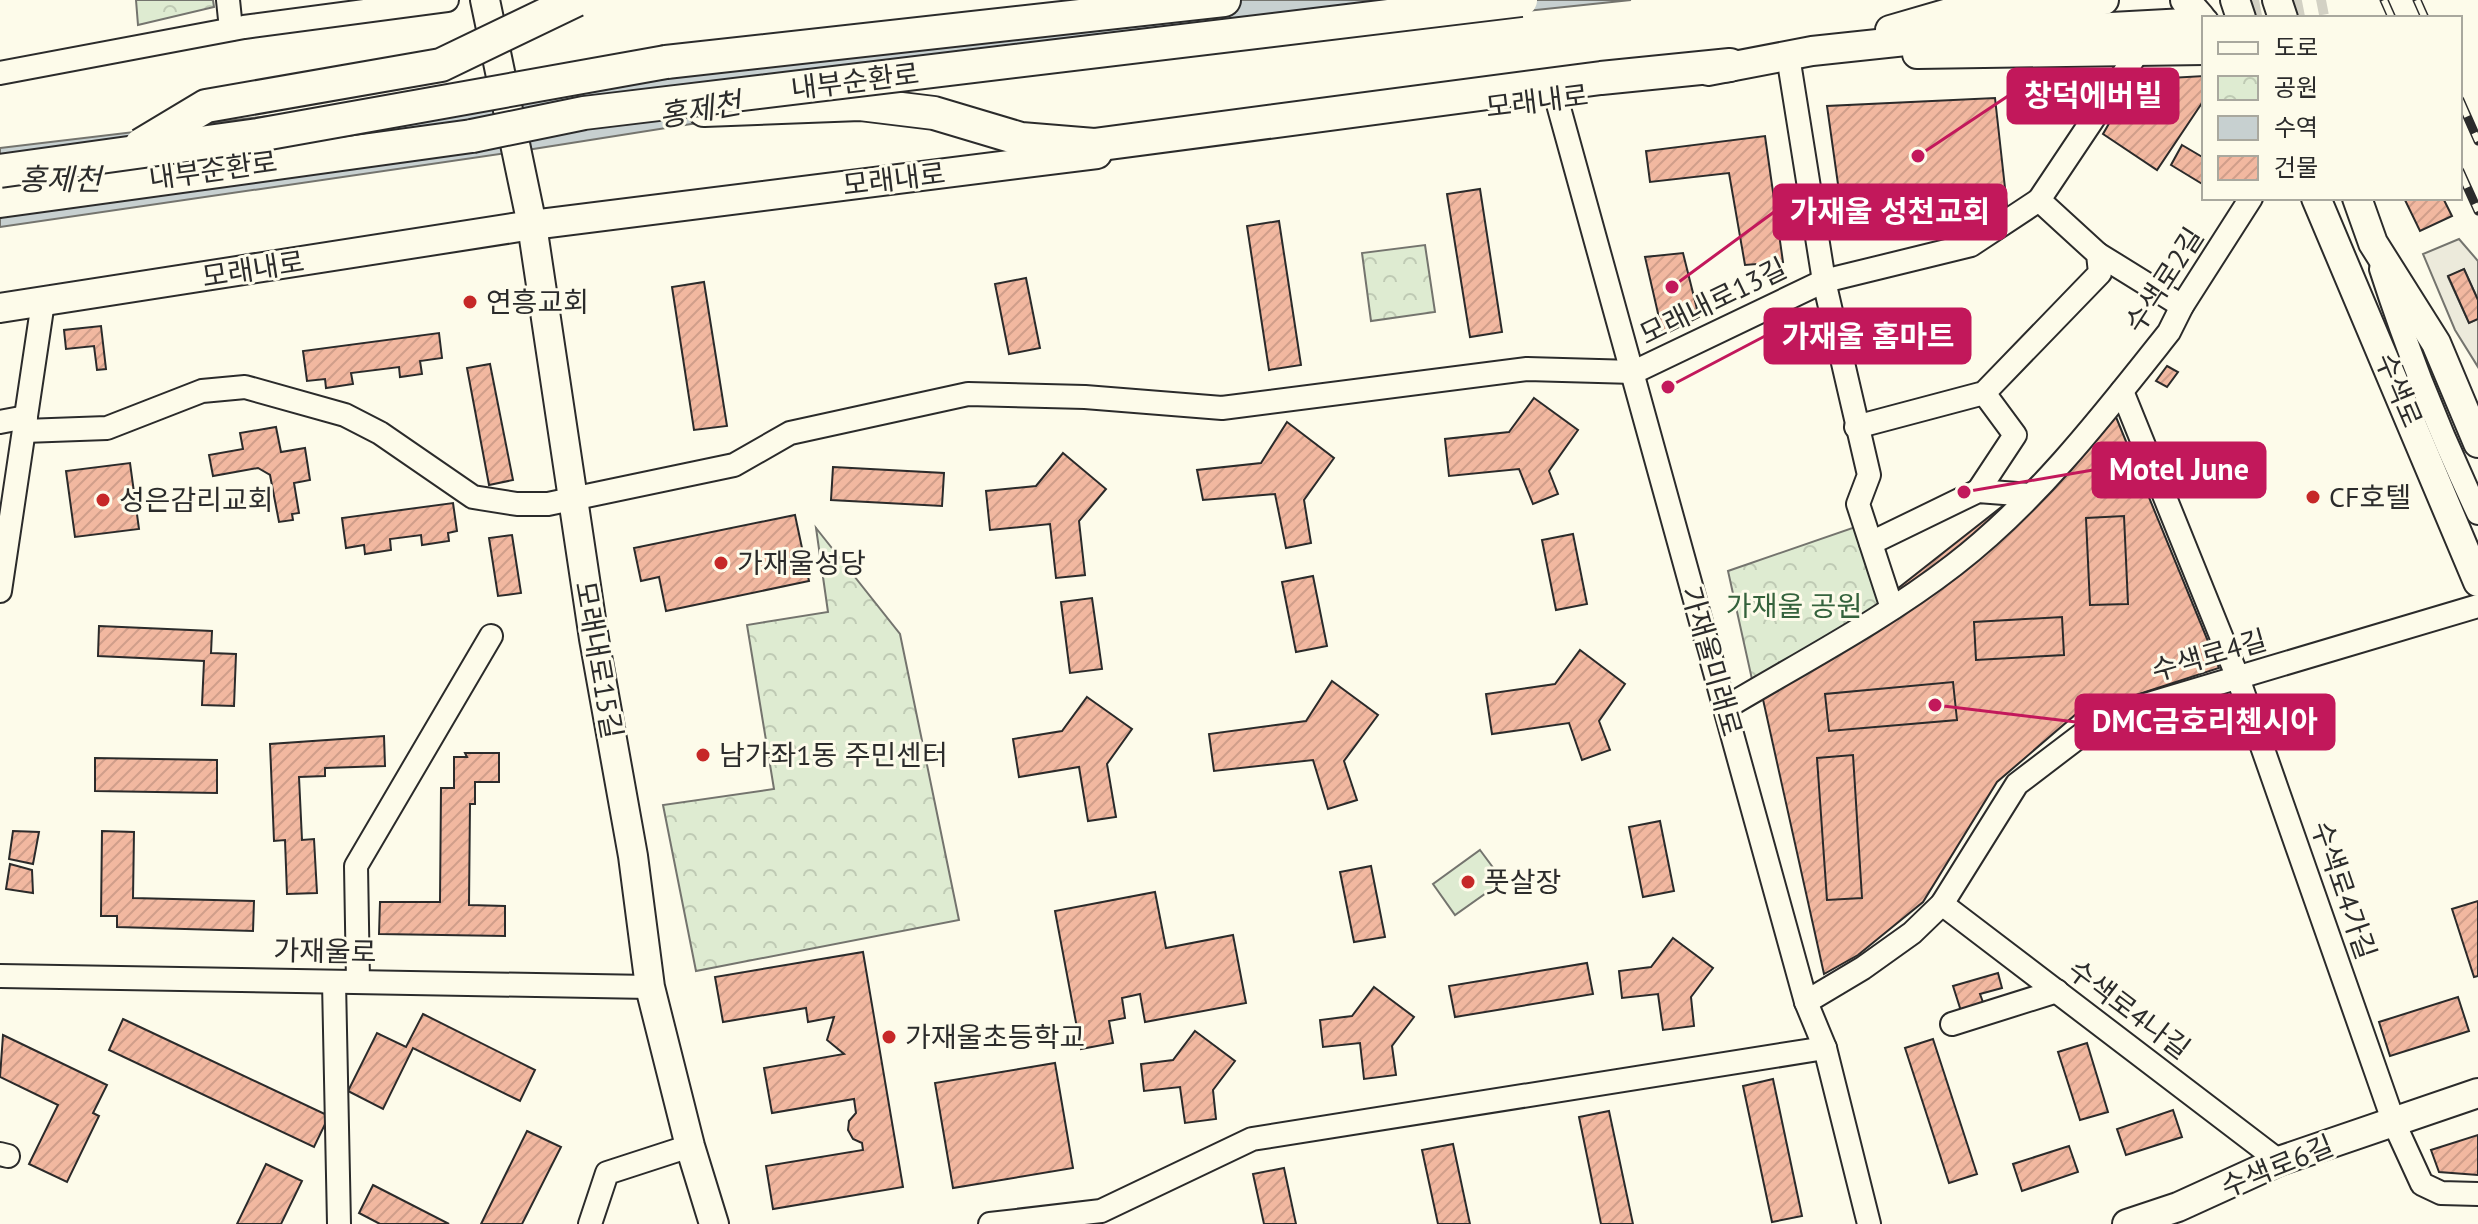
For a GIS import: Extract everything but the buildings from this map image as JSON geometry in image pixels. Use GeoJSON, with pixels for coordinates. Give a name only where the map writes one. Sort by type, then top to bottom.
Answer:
{"type":"FeatureCollection","features":[{"type":"Feature","properties":{"kind":"highway"},"geometry":{"type":"LineString","coordinates":[[127,153],[206,106],[441,65],[576,0]]}},
{"type":"Feature","properties":{"kind":"highway","name":"내부순환로"},"geometry":{"type":"LineString","coordinates":[[0,171],[258,135],[666,62],[1224,0]]}},
{"type":"Feature","properties":{"kind":"highway","name":"내부순환로"},"geometry":{"type":"LineString","coordinates":[[0,201],[472,136],[584,113],[1521,0]]}},
{"type":"Feature","properties":{"kind":"highway"},"geometry":{"type":"LineString","coordinates":[[584,113],[819,108],[860,104],[934,113],[1021,139],[1094,145],[1730,65]]}},
{"type":"Feature","properties":{"kind":"main road"},"geometry":{"type":"LineString","coordinates":[[1800,53],[1959,10],[2104,0]]}},
{"type":"Feature","properties":{"kind":"main road"},"geometry":{"type":"LineString","coordinates":[[1800,53],[1966,56],[2193,50],[2201,24],[2194,7],[2185,0]]}},
{"type":"Feature","properties":{"kind":"main road","name":"모래내로15길"},"geometry":{"type":"LineString","coordinates":[[488,13],[532,225],[573,498],[633,856],[650,987],[690,1146],[714,1224]]}},
{"type":"Feature","properties":{"kind":"main road","name":"모래내로"},"geometry":{"type":"LineString","coordinates":[[0,308],[532,225],[1080,156],[1175,149],[1556,97],[1653,88],[1730,65],[1800,53],[1962,35],[2202,22]]}},
{"type":"Feature","properties":{"kind":"main road","name":"수색로"},"geometry":{"type":"LineString","coordinates":[[2317,200],[2478,582]]}},
{"type":"Feature","properties":{"kind":"main road","name":"수색로"},"geometry":{"type":"LineString","coordinates":[[2358,200],[2373,243],[2436,343],[2478,443]]}},
{"type":"Feature","properties":{"kind":"main road","name":"수색로6길"},"geometry":{"type":"LineString","coordinates":[[2180,1215],[2279,1161],[2478,1093]]}},
{"type":"Feature","properties":{"kind":"main road"},"geometry":{"type":"LineString","coordinates":[[2127,1224],[2180,1215]]}},
{"type":"Feature","properties":{"kind":"street"},"geometry":{"type":"LineString","coordinates":[[228,0],[231,29]]}},
{"type":"Feature","properties":{"kind":"street"},"geometry":{"type":"LineString","coordinates":[[0,73],[231,29],[447,0]]}},
{"type":"Feature","properties":{"kind":"street","name":"모래내로13길"},"geometry":{"type":"LineString","coordinates":[[1634,372],[1824,281],[1971,245],[2039,200],[2138,52]]}},
{"type":"Feature","properties":{"kind":"street"},"geometry":{"type":"LineString","coordinates":[[1800,53],[1824,281],[1869,475],[1858,504],[1892,608]]}},
{"type":"Feature","properties":{"kind":"street","name":"가재울미래로"},"geometry":{"type":"LineString","coordinates":[[1556,97],[1806,1002],[1825,1048],[1869,1224]]}},
{"type":"Feature","properties":{"kind":"street"},"geometry":{"type":"LineString","coordinates":[[2039,200],[2098,254],[2182,306]]}},
{"type":"Feature","properties":{"kind":"street","name":"수색로2길"},"geometry":{"type":"LineString","coordinates":[[1725,708],[1892,608],[1954,565],[2030,495],[2122,391],[2169,332],[2182,306],[2250,200]]}},
{"type":"Feature","properties":{"kind":"street"},"geometry":{"type":"LineString","coordinates":[[2373,243],[2407,352],[2441,437],[2478,513]]}},
{"type":"Feature","properties":{"kind":"street"},"geometry":{"type":"LineString","coordinates":[[1856,427],[1984,393],[2100,273],[2098,254]]}},
{"type":"Feature","properties":{"kind":"street"},"geometry":{"type":"LineString","coordinates":[[0,591],[6,505],[25,424],[43,302]]}},
{"type":"Feature","properties":{"kind":"street"},"geometry":{"type":"LineString","coordinates":[[0,422],[107,428],[202,391],[245,387],[345,415],[380,433],[473,497],[517,504],[548,504],[734,465],[790,433],[968,394],[1085,397],[1222,408],[1527,369],[1634,372]]}},
{"type":"Feature","properties":{"kind":"street"},"geometry":{"type":"LineString","coordinates":[[2122,391],[2238,678]]}},
{"type":"Feature","properties":{"kind":"street"},"geometry":{"type":"LineString","coordinates":[[1978,491],[2015,435],[1984,393]]}},
{"type":"Feature","properties":{"kind":"street"},"geometry":{"type":"LineString","coordinates":[[1871,543],[1978,491],[2030,495]]}},
{"type":"Feature","properties":{"kind":"street"},"geometry":{"type":"LineString","coordinates":[[2442,493],[2478,550]]}},
{"type":"Feature","properties":{"kind":"street","name":"수색로4길"},"geometry":{"type":"LineString","coordinates":[[1806,1002],[1912,933],[1942,904],[2017,784],[2105,717],[2478,606]]}},
{"type":"Feature","properties":{"kind":"street"},"geometry":{"type":"LineString","coordinates":[[358,982],[356,866],[491,636]]}},
{"type":"Feature","properties":{"kind":"street","name":"수색로4가길"},"geometry":{"type":"LineString","coordinates":[[2238,678],[2394,1123]]}},
{"type":"Feature","properties":{"kind":"street","name":"수색로4나길"},"geometry":{"type":"LineString","coordinates":[[1942,904],[2279,1161]]}},
{"type":"Feature","properties":{"kind":"street","name":"가재울로"},"geometry":{"type":"LineString","coordinates":[[0,976],[650,987]]}},
{"type":"Feature","properties":{"kind":"street"},"geometry":{"type":"LineString","coordinates":[[334,982],[339,1224]]}},
{"type":"Feature","properties":{"kind":"street"},"geometry":{"type":"LineString","coordinates":[[1952,1024],[2057,991]]}},
{"type":"Feature","properties":{"kind":"street"},"geometry":{"type":"LineString","coordinates":[[990,1224],[1101,1211],[1252,1139],[1825,1048]]}},
{"type":"Feature","properties":{"kind":"street"},"geometry":{"type":"LineString","coordinates":[[2394,1123],[2422,1184],[2441,1193],[2478,1194]]}},
{"type":"Feature","properties":{"kind":"street"},"geometry":{"type":"LineString","coordinates":[[590,1224],[607,1173],[690,1146]]}},
{"type":"Feature","properties":{"kind":"green space"},"geometry":{"type":"Polygon","coordinates":[[[136,0],[213,0],[214,7],[138,25],[136,0]]]}},
{"type":"Feature","properties":{"kind":"green space"},"geometry":{"type":"Polygon","coordinates":[[[1425,245],[1435,312],[1371,321],[1362,253],[1425,245]]]}},
{"type":"Feature","properties":{"kind":"green space","name":"가재울 공원"},"geometry":{"type":"Polygon","coordinates":[[[1864,524],[1887,611],[1755,693],[1728,571],[1864,524]]]}},
{"type":"Feature","properties":{"kind":"green space"},"geometry":{"type":"Polygon","coordinates":[[[816,528],[900,634],[959,920],[696,971],[663,805],[774,789],[747,625],[828,612],[816,528]]]}},
{"type":"Feature","properties":{"kind":"green space","name":"풋살장"},"geometry":{"type":"Polygon","coordinates":[[[1480,850],[1503,881],[1455,915],[1433,884],[1480,850]]]}},
{"type":"Feature","properties":{"kind":"shaded area"},"geometry":{"type":"Polygon","coordinates":[[[2459,239],[2478,261],[2478,300],[2464,269],[2448,277],[2469,323],[2478,319],[2478,367],[2455,330],[2423,254],[2459,239]]]}},
{"type":"Feature","properties":{"kind":"water","name":"홍제천"},"geometry":{"type":"Polygon","coordinates":[[[1181,0],[1631,0],[1173,48],[527,150],[0,227],[0,148],[512,87],[1181,0]]]}},
{"type":"Feature","properties":{"kind":"tunnel"},"geometry":{"type":"LineString","coordinates":[[2244,16],[2326,0]]}},
{"type":"Feature","properties":{"kind":"railway"},"geometry":{"type":"LineString","coordinates":[[2384,0],[2391,16]]}},
{"type":"Feature","properties":{"kind":"railway"},"geometry":{"type":"LineString","coordinates":[[2417,0],[2424,16]]}},
{"type":"Feature","properties":{"kind":"railway"},"geometry":{"type":"LineString","coordinates":[[2462,105],[2478,141]]}},
{"type":"Feature","properties":{"kind":"railway"},"geometry":{"type":"LineString","coordinates":[[2462,175],[2478,211]]}},
{"type":"Feature","properties":{"kind":"place","name":"창덕에버빌"},"geometry":{"type":"Point","coordinates":[1918,156]}},
{"type":"Feature","properties":{"kind":"place","name":"가재울 성천교회"},"geometry":{"type":"Point","coordinates":[1672,287]}},
{"type":"Feature","properties":{"kind":"place","name":"연흥교회"},"geometry":{"type":"Point","coordinates":[470,302]}},
{"type":"Feature","properties":{"kind":"place","name":"가재울 홈마트"},"geometry":{"type":"Point","coordinates":[1668,387]}},
{"type":"Feature","properties":{"kind":"place","name":"Motel June"},"geometry":{"type":"Point","coordinates":[1964,492]}},
{"type":"Feature","properties":{"kind":"place","name":"CF호텔"},"geometry":{"type":"Point","coordinates":[2313,497]}},
{"type":"Feature","properties":{"kind":"place","name":"성은감리교회"},"geometry":{"type":"Point","coordinates":[103,500]}},
{"type":"Feature","properties":{"kind":"place","name":"가재울성당"},"geometry":{"type":"Point","coordinates":[721,563]}},
{"type":"Feature","properties":{"kind":"place","name":"DMC금호리첸시아"},"geometry":{"type":"Point","coordinates":[1935,705]}},
{"type":"Feature","properties":{"kind":"place","name":"남가좌1동 주민센터"},"geometry":{"type":"Point","coordinates":[703,755]}},
{"type":"Feature","properties":{"kind":"place","name":"풋살장"},"geometry":{"type":"Point","coordinates":[1468,882]}},
{"type":"Feature","properties":{"kind":"place","name":"가재울초등학교"},"geometry":{"type":"Point","coordinates":[889,1037]}}]}
